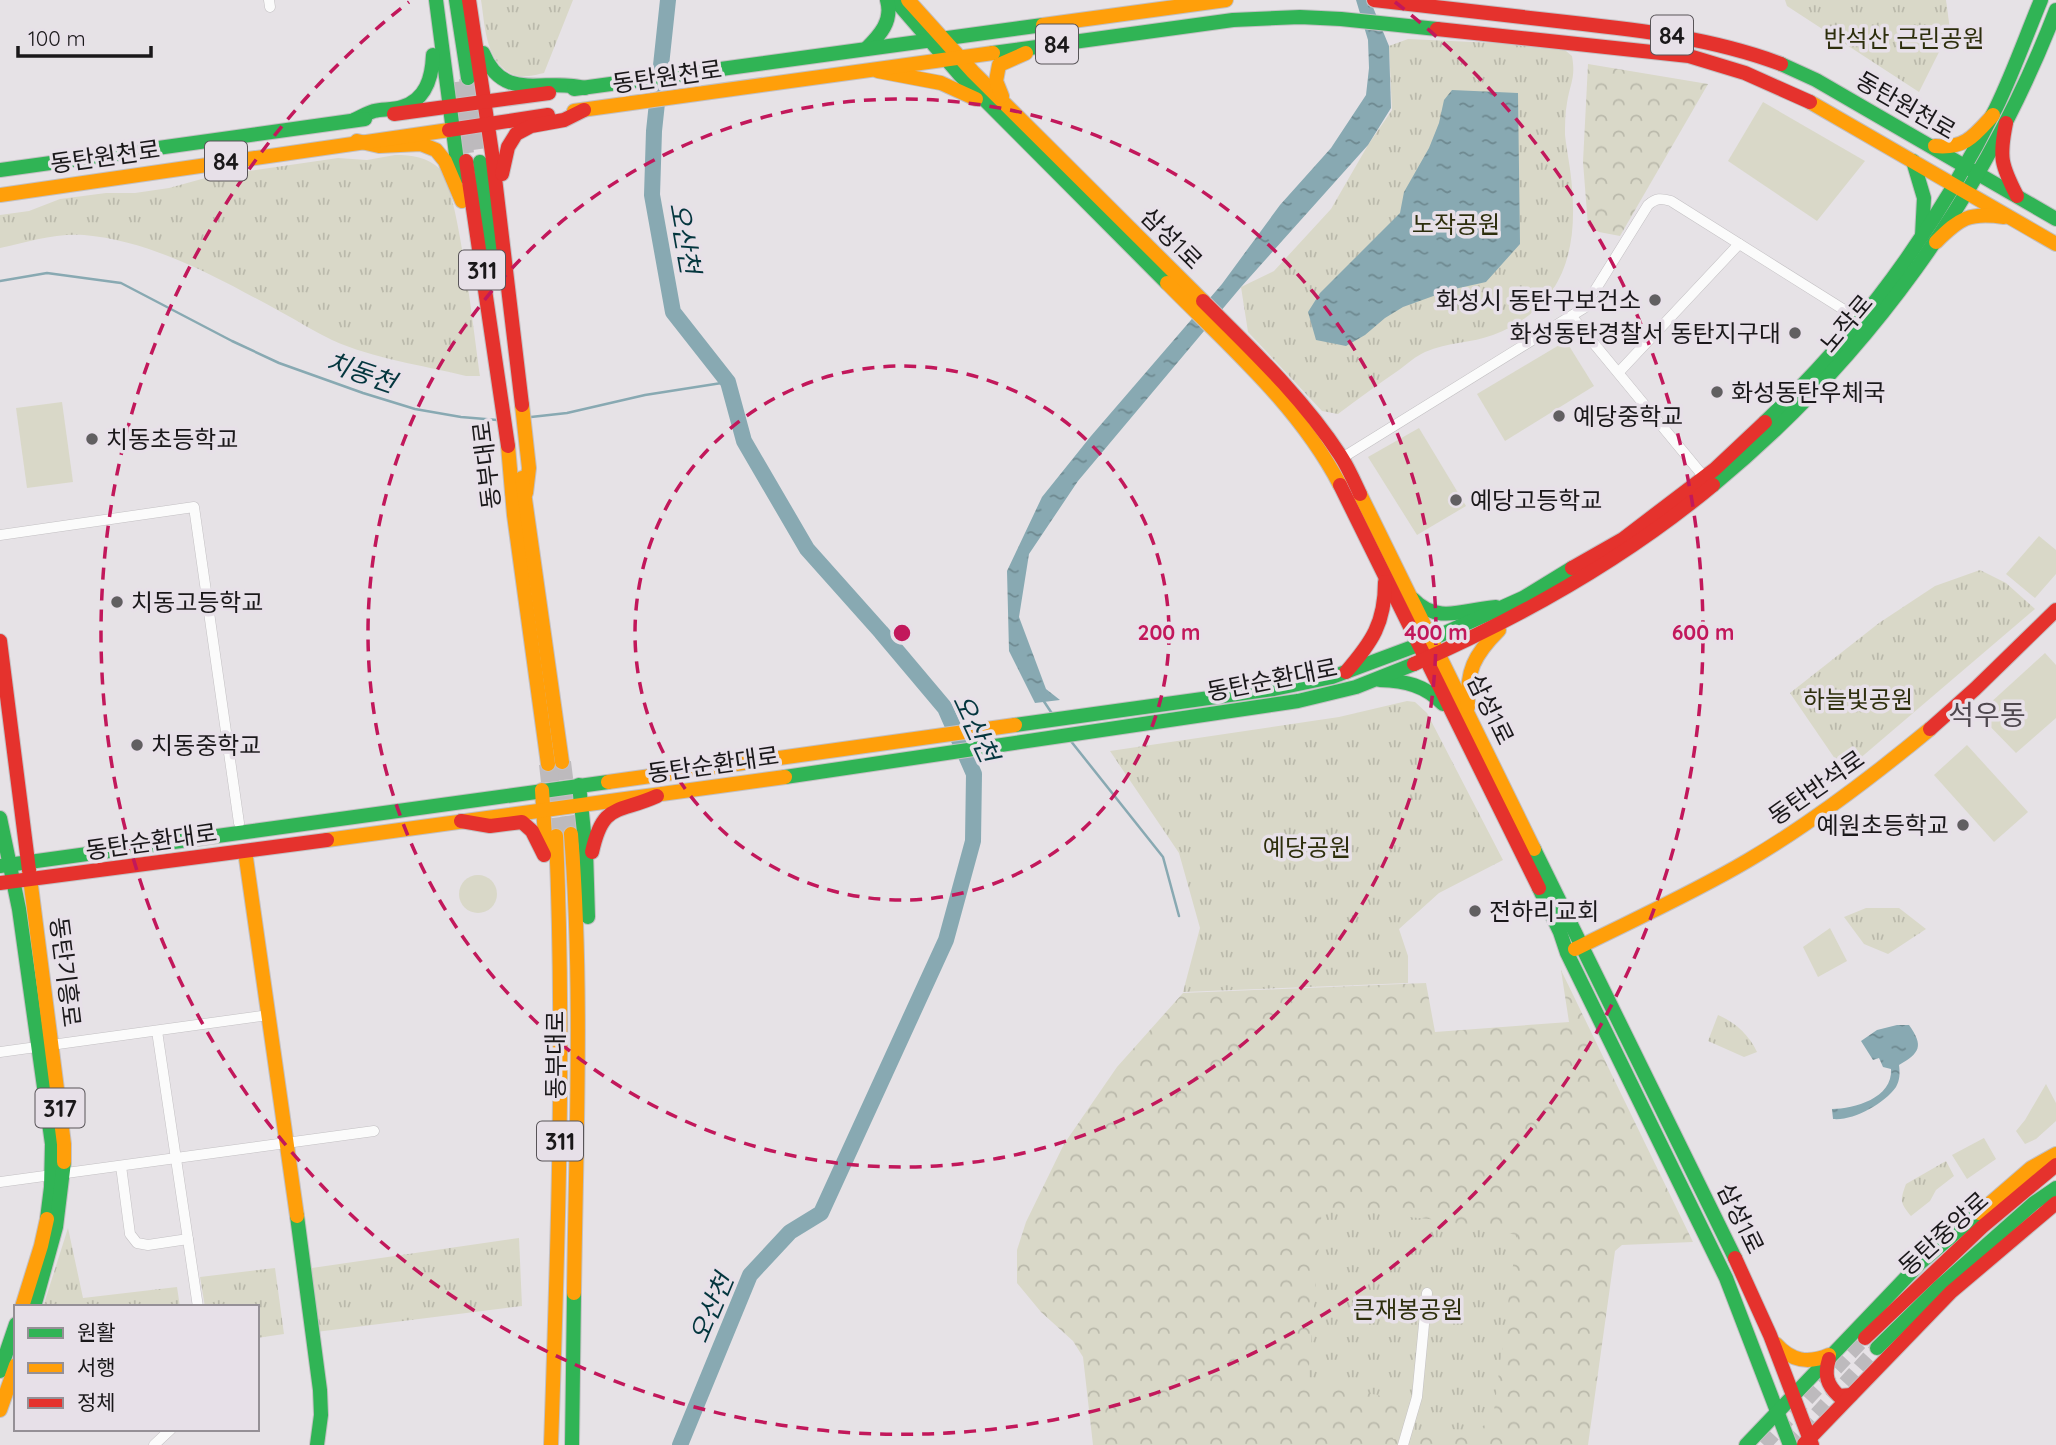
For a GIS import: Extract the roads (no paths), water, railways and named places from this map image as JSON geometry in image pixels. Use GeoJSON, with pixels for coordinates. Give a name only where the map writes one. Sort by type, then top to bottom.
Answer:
{"type":"FeatureCollection","features":[{"type":"Feature","properties":{"kind":"main road"},"geometry":{"type":"LineString","coordinates":[[439,3],[462,80],[456,0]]}},
{"type":"Feature","properties":{"kind":"main road"},"geometry":{"type":"LineString","coordinates":[[866,49],[883,30],[889,18],[887,0]]}},
{"type":"Feature","properties":{"kind":"main road"},"geometry":{"type":"LineString","coordinates":[[895,0],[936,40]]}},
{"type":"Feature","properties":{"kind":"main road"},"geometry":{"type":"LineString","coordinates":[[908,0],[936,40]]}},
{"type":"Feature","properties":{"kind":"main road","name":"동탄원천로"},"geometry":{"type":"LineString","coordinates":[[0,170],[1226,0]]}},
{"type":"Feature","properties":{"kind":"main road","name":"동탄원천로"},"geometry":{"type":"LineString","coordinates":[[1374,0],[1657,33],[1731,47],[1787,66],[1816,80],[2056,219]]}},
{"type":"Feature","properties":{"kind":"main road","name":"노작로"},"geometry":{"type":"LineString","coordinates":[[2002,115],[2041,0]]}},
{"type":"Feature","properties":{"kind":"main road"},"geometry":{"type":"LineString","coordinates":[[439,3],[451,128],[462,201],[503,379]]}},
{"type":"Feature","properties":{"kind":"main road"},"geometry":{"type":"LineString","coordinates":[[355,120],[374,111],[402,107],[421,96],[433,75],[433,43],[439,3]]}},
{"type":"Feature","properties":{"kind":"main road"},"geometry":{"type":"LineString","coordinates":[[470,4],[487,65],[499,78],[520,86],[536,87],[562,83],[585,88]]}},
{"type":"Feature","properties":{"kind":"main road"},"geometry":{"type":"LineString","coordinates":[[470,4],[496,194],[503,379]]}},
{"type":"Feature","properties":{"kind":"main road","name":"노작로"},"geometry":{"type":"LineString","coordinates":[[1507,614],[1664,509],[1805,405],[1834,362],[1928,242],[2033,67],[2056,10]]}},
{"type":"Feature","properties":{"kind":"main road","name":"동탄원천로"},"geometry":{"type":"LineString","coordinates":[[0,195],[357,141],[1233,20],[1300,17],[1399,24],[1689,56],[1718,63],[1769,81],[1799,96],[2056,244]]}},
{"type":"Feature","properties":{"kind":"main road","name":"삼성1로"},"geometry":{"type":"LineString","coordinates":[[936,40],[1230,338],[1292,390],[1342,458],[1405,586],[1428,649]]}},
{"type":"Feature","properties":{"kind":"main road"},"geometry":{"type":"LineString","coordinates":[[1006,113],[995,82],[999,65],[1044,46]]}},
{"type":"Feature","properties":{"kind":"main road"},"geometry":{"type":"LineString","coordinates":[[874,70],[940,82],[1006,113]]}},
{"type":"Feature","properties":{"kind":"main road"},"geometry":{"type":"LineString","coordinates":[[496,194],[501,184],[504,152],[511,139],[529,126],[565,120],[584,110]]}},
{"type":"Feature","properties":{"kind":"main road"},"geometry":{"type":"LineString","coordinates":[[1928,144],[1944,148],[1961,146],[2002,115]]}},
{"type":"Feature","properties":{"kind":"main road"},"geometry":{"type":"LineString","coordinates":[[2002,115],[2001,161],[2017,196]]}},
{"type":"Feature","properties":{"kind":"main road"},"geometry":{"type":"LineString","coordinates":[[357,141],[378,146],[413,142],[434,148],[446,163],[454,190],[462,201]]}},
{"type":"Feature","properties":{"kind":"main road"},"geometry":{"type":"LineString","coordinates":[[1913,161],[1924,198],[1928,242]]}},
{"type":"Feature","properties":{"kind":"main road","name":"동부대로"},"geometry":{"type":"LineString","coordinates":[[473,162],[555,763]]}},
{"type":"Feature","properties":{"kind":"main road"},"geometry":{"type":"LineString","coordinates":[[1928,242],[1969,215],[1982,214],[2016,221],[2020,212],[2033,205]]}},
{"type":"Feature","properties":{"kind":"main road","name":"삼성1로"},"geometry":{"type":"LineString","coordinates":[[1230,338],[1316,445],[1339,482],[1385,578],[1428,649],[1582,945],[1742,1272],[1770,1335],[1808,1443]]}},
{"type":"Feature","properties":{"kind":"main road","name":"노작로"},"geometry":{"type":"LineString","coordinates":[[1428,649],[1576,584],[1695,502],[1749,447]]}},
{"type":"Feature","properties":{"kind":"main road"},"geometry":{"type":"LineString","coordinates":[[1345,673],[1377,633],[1385,609],[1385,578]]}},
{"type":"Feature","properties":{"kind":"main road"},"geometry":{"type":"LineString","coordinates":[[1405,586],[1417,604],[1431,612],[1449,615],[1488,607],[1507,614],[1472,662],[1463,719]]}},
{"type":"Feature","properties":{"kind":"main road","name":"동탄반석로"},"geometry":{"type":"LineString","coordinates":[[1567,953],[1700,888],[1823,813],[1880,771],[1954,710],[2006,663],[2056,610]]}},
{"type":"Feature","properties":{"kind":"main road","name":"동탄기흥로"},"geometry":{"type":"LineString","coordinates":[[0,641],[29,862],[45,1045]]}},
{"type":"Feature","properties":{"kind":"main road","name":"동탄순환대로"},"geometry":{"type":"LineString","coordinates":[[5,865],[240,829],[1274,689],[1345,673],[1389,656],[1428,649]]}},
{"type":"Feature","properties":{"kind":"main road","name":"동탄순환대로"},"geometry":{"type":"LineString","coordinates":[[6,882],[657,796],[1308,699],[1375,680],[1428,649]]}},
{"type":"Feature","properties":{"kind":"main road"},"geometry":{"type":"LineString","coordinates":[[1389,656],[1397,660],[1394,671]]}},
{"type":"Feature","properties":{"kind":"main road"},"geometry":{"type":"LineString","coordinates":[[1375,680],[1417,683],[1432,692],[1463,719]]}},
{"type":"Feature","properties":{"kind":"main road","name":"삼성1로"},"geometry":{"type":"LineString","coordinates":[[1463,719],[1560,932],[1567,953],[1733,1295],[1790,1445]]}},
{"type":"Feature","properties":{"kind":"main road"},"geometry":{"type":"LineString","coordinates":[[575,1294],[582,1225],[589,1009],[588,879],[579,785]]}},
{"type":"Feature","properties":{"kind":"main road"},"geometry":{"type":"LineString","coordinates":[[542,790],[549,905],[548,1206],[558,1255]]}},
{"type":"Feature","properties":{"kind":"main road"},"geometry":{"type":"LineString","coordinates":[[588,879],[595,834],[606,814],[619,808],[640,805],[657,796]]}},
{"type":"Feature","properties":{"kind":"main road","name":"동탄기흥로"},"geometry":{"type":"LineString","coordinates":[[0,818],[6,882],[19,909],[64,1144],[41,1249],[23,1305]]}},
{"type":"Feature","properties":{"kind":"main road"},"geometry":{"type":"LineString","coordinates":[[461,821],[490,826],[522,822],[532,831],[547,861]]}},
{"type":"Feature","properties":{"kind":"main road","name":"동부대로"},"geometry":{"type":"LineString","coordinates":[[572,834],[578,993],[572,1445]]}},
{"type":"Feature","properties":{"kind":"main road","name":"동부대로"},"geometry":{"type":"LineString","coordinates":[[551,1445],[558,1255],[561,920],[556,836]]}},
{"type":"Feature","properties":{"kind":"main road"},"geometry":{"type":"LineString","coordinates":[[245,851],[288,1144],[320,1390],[321,1415],[317,1445]]}},
{"type":"Feature","properties":{"kind":"main road"},"geometry":{"type":"LineString","coordinates":[[1593,967],[1600,936]]}},
{"type":"Feature","properties":{"kind":"main road"},"geometry":{"type":"LineString","coordinates":[[1746,1445],[1920,1263],[2031,1168],[2056,1154]]}},
{"type":"Feature","properties":{"kind":"main road","name":"동탄중앙로"},"geometry":{"type":"LineString","coordinates":[[1865,1338],[1932,1271],[2056,1165]]}},
{"type":"Feature","properties":{"kind":"main road","name":"동탄기흥로"},"geometry":{"type":"LineString","coordinates":[[35,1305],[51,1255],[60,1213],[59,1175]]}},
{"type":"Feature","properties":{"kind":"main road"},"geometry":{"type":"LineString","coordinates":[[1877,1348],[1947,1279],[2034,1203],[2056,1188]]}},
{"type":"Feature","properties":{"kind":"main road"},"geometry":{"type":"LineString","coordinates":[[1808,1443],[1951,1292],[2056,1203]]}},
{"type":"Feature","properties":{"kind":"main road"},"geometry":{"type":"LineString","coordinates":[[1733,1295],[1748,1309],[1773,1367],[1777,1367],[1779,1361]]}},
{"type":"Feature","properties":{"kind":"main road"},"geometry":{"type":"LineString","coordinates":[[0,1371],[14,1330]]}},
{"type":"Feature","properties":{"kind":"main road"},"geometry":{"type":"LineString","coordinates":[[1770,1335],[1782,1352],[1803,1362],[1819,1360],[1833,1354]]}},
{"type":"Feature","properties":{"kind":"main road"},"geometry":{"type":"LineString","coordinates":[[1833,1354],[1825,1370],[1829,1385],[1839,1396],[1851,1395]]}},
{"type":"Feature","properties":{"kind":"main road"},"geometry":{"type":"LineString","coordinates":[[0,1410],[14,1371]]}},
{"type":"Feature","properties":{"kind":"street","name":"노작로"},"geometry":{"type":"LineString","coordinates":[[1342,458],[1584,308],[1648,205],[1656,199],[1671,201],[1866,324]]}},
{"type":"Feature","properties":{"kind":"street"},"geometry":{"type":"LineString","coordinates":[[1619,372],[1740,244]]}},
{"type":"Feature","properties":{"kind":"street"},"geometry":{"type":"LineString","coordinates":[[1572,317],[1704,477]]}},
{"type":"Feature","properties":{"kind":"street"},"geometry":{"type":"LineString","coordinates":[[0,535],[194,507],[240,829]]}},
{"type":"Feature","properties":{"kind":"street"},"geometry":{"type":"LineString","coordinates":[[0,1052],[269,1014]]}},
{"type":"Feature","properties":{"kind":"street"},"geometry":{"type":"LineString","coordinates":[[157,1031],[198,1305]]}},
{"type":"Feature","properties":{"kind":"street"},"geometry":{"type":"LineString","coordinates":[[0,1182],[374,1131]]}},
{"type":"Feature","properties":{"kind":"street"},"geometry":{"type":"LineString","coordinates":[[121,1166],[130,1234],[137,1243],[148,1245],[188,1239]]}},
{"type":"Feature","properties":{"kind":"street"},"geometry":{"type":"LineString","coordinates":[[1403,1445],[1417,1397],[1427,1293]]}},
{"type":"Feature","properties":{"kind":"street"},"geometry":{"type":"LineString","coordinates":[[154,1445],[169,1431]]}},
{"type":"Feature","properties":{"kind":"water"},"geometry":{"type":"Polygon","coordinates":[[[1356,0],[1370,0],[1389,46],[1391,108],[1368,145],[1241,287],[1078,481],[1029,554],[1019,617],[1046,689],[1060,700],[1035,703],[1009,651],[1007,571],[1042,497],[1222,284],[1280,205],[1331,148],[1366,95],[1368,40],[1356,0]]]}},
{"type":"Feature","properties":{"kind":"water"},"geometry":{"type":"Polygon","coordinates":[[[1452,90],[1518,93],[1520,244],[1486,282],[1450,290],[1403,307],[1346,346],[1316,340],[1308,312],[1320,293],[1400,213],[1404,192],[1429,148],[1444,100],[1452,90]]]}},
{"type":"Feature","properties":{"kind":"water"},"geometry":{"type":"Polygon","coordinates":[[[1909,1025],[1917,1038],[1918,1048],[1912,1057],[1899,1065],[1896,1087],[1868,1110],[1850,1117],[1833,1119],[1832,1109],[1861,1104],[1886,1087],[1891,1069],[1883,1067],[1879,1058],[1873,1060],[1861,1041],[1877,1030],[1909,1025]]]}},
{"type":"Feature","properties":{"kind":"waterway","name":"오산천"},"geometry":{"type":"LineString","coordinates":[[668,0],[654,131],[652,195],[673,312],[728,382],[744,441],[807,549],[945,708],[974,774],[973,841],[946,940],[821,1213],[790,1232],[750,1275],[680,1445]]}},
{"type":"Feature","properties":{"kind":"waterway","name":"치동천"},"geometry":{"type":"LineString","coordinates":[[0,281],[47,273],[121,283],[279,363],[415,409],[497,420]]}},
{"type":"Feature","properties":{"kind":"waterway","name":"치동천"},"geometry":{"type":"LineString","coordinates":[[531,417],[567,413],[645,395],[728,382]]}},
{"type":"Feature","properties":{"kind":"waterway"},"geometry":{"type":"LineString","coordinates":[[1043,700],[1053,715]]}},
{"type":"Feature","properties":{"kind":"waterway"},"geometry":{"type":"LineString","coordinates":[[1070,740],[1163,857],[1179,916]]}},
{"type":"Feature","properties":{"kind":"tunnel"},"geometry":{"type":"LineString","coordinates":[[468,78],[480,162]]}},
{"type":"Feature","properties":{"kind":"tunnel"},"geometry":{"type":"LineString","coordinates":[[456,82],[466,161]]}},
{"type":"Feature","properties":{"kind":"tunnel"},"geometry":{"type":"LineString","coordinates":[[562,762],[571,834]]}},
{"type":"Feature","properties":{"kind":"tunnel"},"geometry":{"type":"LineString","coordinates":[[548,764],[556,836]]}},
{"type":"Feature","properties":{"kind":"tunnel"},"geometry":{"type":"LineString","coordinates":[[1764,1445],[1865,1338]]}},
{"type":"Feature","properties":{"kind":"tunnel"},"geometry":{"type":"LineString","coordinates":[[1788,1445],[1877,1348]]}},
{"type":"Feature","properties":{"kind":"place","name":"화성시 동탄구보건소"},"geometry":{"type":"Point","coordinates":[1655,300]}},
{"type":"Feature","properties":{"kind":"place","name":"화성동탄경찰서 동탄지구대"},"geometry":{"type":"Point","coordinates":[1795,333]}},
{"type":"Feature","properties":{"kind":"place","name":"화성동탄우체국"},"geometry":{"type":"Point","coordinates":[1717,392]}},
{"type":"Feature","properties":{"kind":"place","name":"예당중학교"},"geometry":{"type":"Point","coordinates":[1559,416]}},
{"type":"Feature","properties":{"kind":"place","name":"치동초등학교"},"geometry":{"type":"Point","coordinates":[92,439]}},
{"type":"Feature","properties":{"kind":"place","name":"예당고등학교"},"geometry":{"type":"Point","coordinates":[1456,500]}},
{"type":"Feature","properties":{"kind":"place","name":"치동고등학교"},"geometry":{"type":"Point","coordinates":[117,602]}},
{"type":"Feature","properties":{"kind":"place","name":"치동중학교"},"geometry":{"type":"Point","coordinates":[137,745]}},
{"type":"Feature","properties":{"kind":"place","name":"예원초등학교"},"geometry":{"type":"Point","coordinates":[1963,825]}},
{"type":"Feature","properties":{"kind":"place","name":"전하리교회"},"geometry":{"type":"Point","coordinates":[1475,911]}},
{"type":"Feature","properties":{"kind":"district","name":"석우동"},"geometry":{"type":"Point","coordinates":[1987,714]}},
{"type":"Feature","properties":{"kind":"park label","name":"반석산 근린공원"},"geometry":{"type":"Point","coordinates":[1904,38]}},
{"type":"Feature","properties":{"kind":"park label","name":"노작공원"},"geometry":{"type":"Point","coordinates":[1456,224]}},
{"type":"Feature","properties":{"kind":"park label","name":"하늘빛공원"},"geometry":{"type":"Point","coordinates":[1858,699]}},
{"type":"Feature","properties":{"kind":"park label","name":"예당공원"},"geometry":{"type":"Point","coordinates":[1307,847]}},
{"type":"Feature","properties":{"kind":"park label","name":"큰재봉공원"},"geometry":{"type":"Point","coordinates":[1408,1309]}}]}
